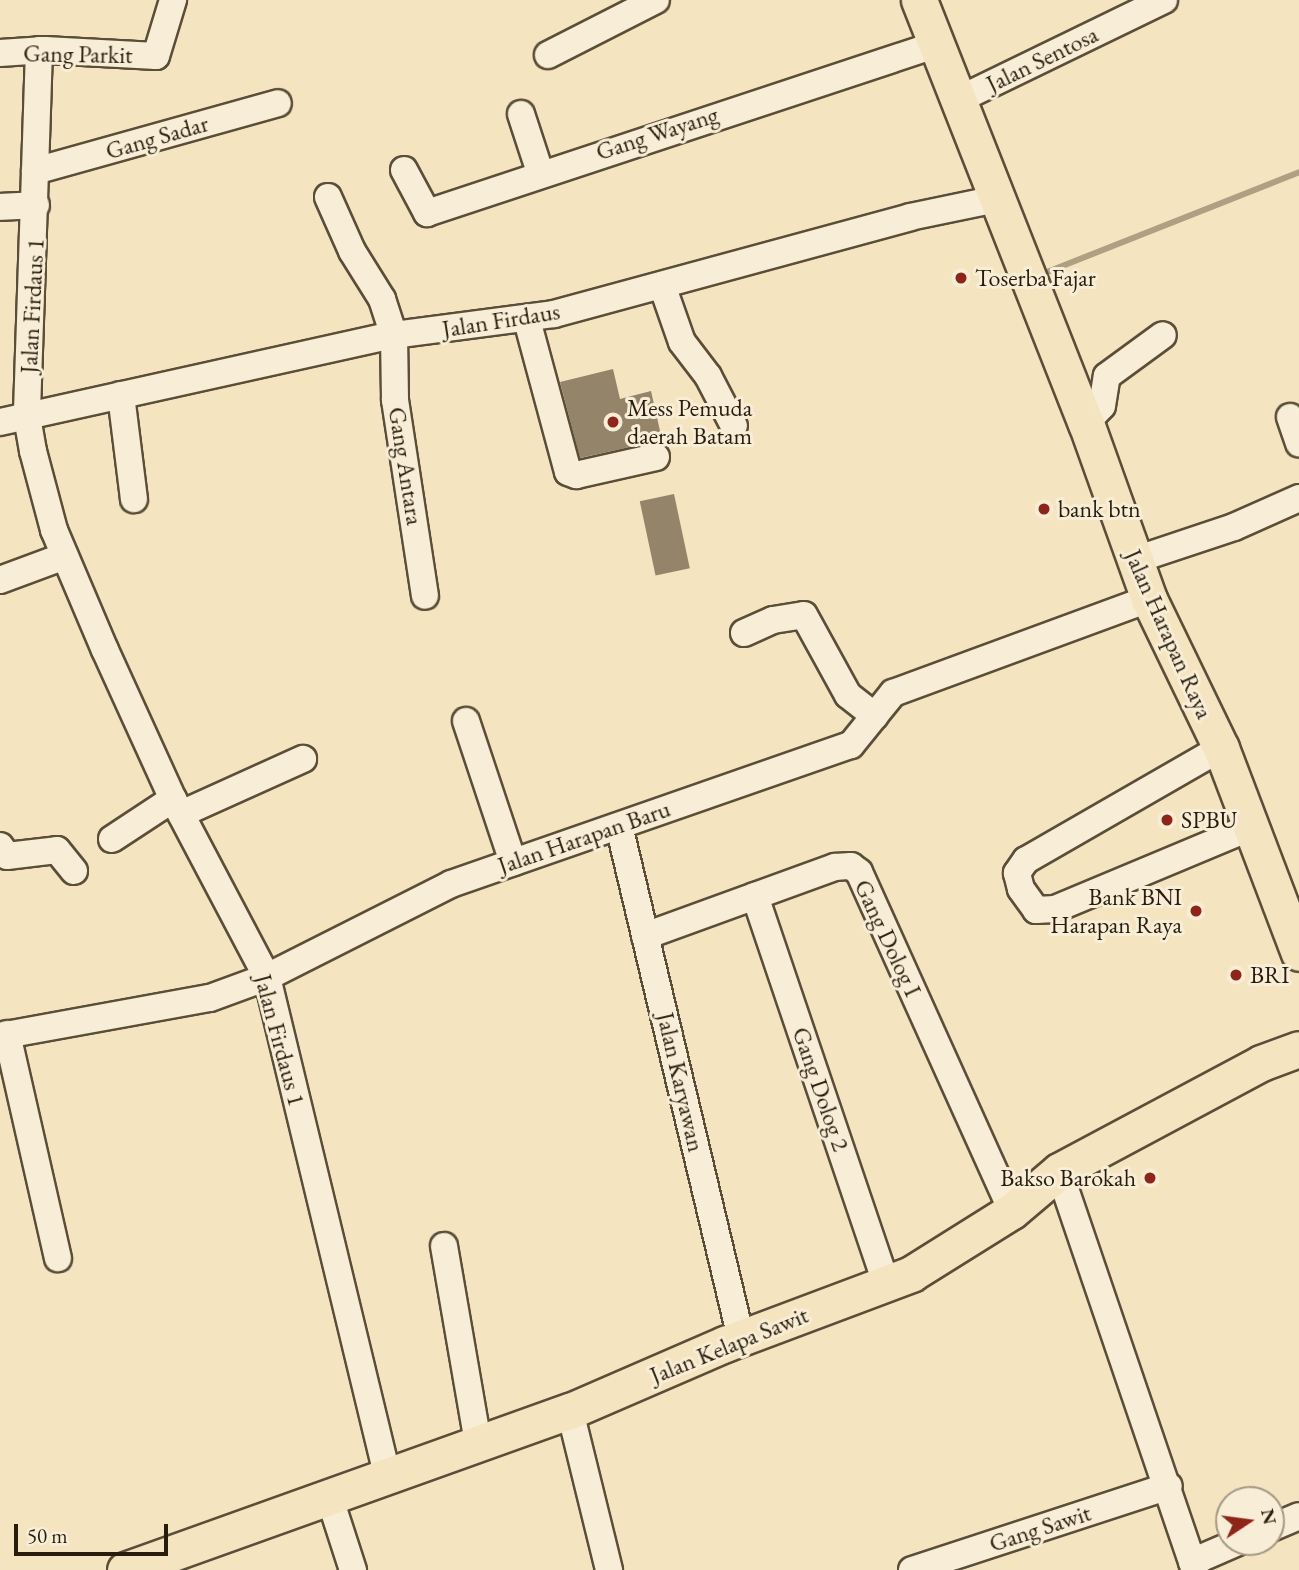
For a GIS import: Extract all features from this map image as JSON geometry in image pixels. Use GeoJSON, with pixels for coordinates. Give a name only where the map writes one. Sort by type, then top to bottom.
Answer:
{"type":"FeatureCollection","features":[{"type":"Feature","properties":{"kind":"main road","name":"Jalan Harapan Raya"},"geometry":{"type":"LineString","coordinates":[[919,0],[1086,423],[1149,599],[1221,748],[1299,953]]}},
{"type":"Feature","properties":{"kind":"main road","name":"Jalan Kelapa Sawit"},"geometry":{"type":"LineString","coordinates":[[125,1570],[330,1499],[387,1474],[570,1410],[741,1338],[911,1274],[1012,1211],[1059,1171],[1261,1063],[1299,1049]]}},
{"type":"Feature","properties":{"kind":"street","name":"Gang Parkit"},"geometry":{"type":"LineString","coordinates":[[0,53],[39,50],[156,56],[173,0]]}},
{"type":"Feature","properties":{"kind":"street"},"geometry":{"type":"LineString","coordinates":[[548,55],[656,0]]}},
{"type":"Feature","properties":{"kind":"street","name":"Jalan Sentosa"},"geometry":{"type":"LineString","coordinates":[[958,100],[1164,0]]}},
{"type":"Feature","properties":{"kind":"street","name":"Gang Wayang"},"geometry":{"type":"LineString","coordinates":[[404,170],[427,213],[540,172],[935,45]]}},
{"type":"Feature","properties":{"kind":"street","name":"Jalan Firdaus 1"},"geometry":{"type":"LineString","coordinates":[[39,50],[27,417],[54,530],[177,806],[267,977],[387,1474]]}},
{"type":"Feature","properties":{"kind":"street","name":"Gang Sadar"},"geometry":{"type":"LineString","coordinates":[[34,171],[278,103]]}},
{"type":"Feature","properties":{"kind":"street"},"geometry":{"type":"LineString","coordinates":[[521,114],[540,172]]}},
{"type":"Feature","properties":{"kind":"street","name":"Gang Antara"},"geometry":{"type":"LineString","coordinates":[[328,197],[352,251],[382,299],[394,335],[395,400],[425,596]]}},
{"type":"Feature","properties":{"kind":"street","name":"Jalan Firdaus"},"geometry":{"type":"LineString","coordinates":[[0,422],[394,335],[527,320],[910,217],[997,200]]}},
{"type":"Feature","properties":{"kind":"street"},"geometry":{"type":"LineString","coordinates":[[0,207],[36,205]]}},
{"type":"Feature","properties":{"kind":"street"},"geometry":{"type":"LineString","coordinates":[[662,285],[682,342],[708,376],[734,426]]}},
{"type":"Feature","properties":{"kind":"street"},"geometry":{"type":"LineString","coordinates":[[527,320],[568,472],[576,475],[656,457]]}},
{"type":"Feature","properties":{"kind":"street"},"geometry":{"type":"LineString","coordinates":[[1086,423],[1102,406],[1107,376],[1163,335]]}},
{"type":"Feature","properties":{"kind":"street"},"geometry":{"type":"LineString","coordinates":[[121,395],[134,499]]}},
{"type":"Feature","properties":{"kind":"street"},"geometry":{"type":"LineString","coordinates":[[1290,417],[1299,443]]}},
{"type":"Feature","properties":{"kind":"street"},"geometry":{"type":"LineString","coordinates":[[1135,560],[1234,527],[1299,498]]}},
{"type":"Feature","properties":{"kind":"street"},"geometry":{"type":"LineString","coordinates":[[0,580],[65,556]]}},
{"type":"Feature","properties":{"kind":"street","name":"Jalan Harapan Baru"},"geometry":{"type":"LineString","coordinates":[[4,1035],[210,998],[267,977],[451,884],[851,746],[893,694],[1149,599]]}},
{"type":"Feature","properties":{"kind":"street"},"geometry":{"type":"LineString","coordinates":[[744,633],[773,620],[804,615],[848,695],[875,716]]}},
{"type":"Feature","properties":{"kind":"street"},"geometry":{"type":"LineString","coordinates":[[466,721],[513,862]]}},
{"type":"Feature","properties":{"kind":"street"},"geometry":{"type":"LineString","coordinates":[[1221,748],[1026,860],[1017,873],[1021,889],[1036,910],[1055,909],[1251,827]]}},
{"type":"Feature","properties":{"kind":"street"},"geometry":{"type":"LineString","coordinates":[[112,839],[177,806],[303,759]]}},
{"type":"Feature","properties":{"kind":"street","name":"Jalan Karyawan"},"geometry":{"type":"LineString","coordinates":[[619,826],[741,1338]]}},
{"type":"Feature","properties":{"kind":"street"},"geometry":{"type":"LineString","coordinates":[[0,846],[7,856],[57,850],[74,871]]}},
{"type":"Feature","properties":{"kind":"street","name":"Gang Dolog I"},"geometry":{"type":"LineString","coordinates":[[645,936],[835,867],[851,866],[859,872],[1012,1211]]}},
{"type":"Feature","properties":{"kind":"street","name":"Gang Dolog 2"},"geometry":{"type":"LineString","coordinates":[[755,896],[886,1283]]}},
{"type":"Feature","properties":{"kind":"street"},"geometry":{"type":"LineString","coordinates":[[4,1035],[58,1258]]}},
{"type":"Feature","properties":{"kind":"street"},"geometry":{"type":"LineString","coordinates":[[1059,1171],[1169,1486],[1194,1566],[1215,1555]]}},
{"type":"Feature","properties":{"kind":"street"},"geometry":{"type":"LineString","coordinates":[[444,1246],[478,1442]]}},
{"type":"Feature","properties":{"kind":"street"},"geometry":{"type":"LineString","coordinates":[[570,1410],[609,1570]]}},
{"type":"Feature","properties":{"kind":"street","name":"Gang Sawit"},"geometry":{"type":"LineString","coordinates":[[912,1570],[1169,1486]]}},
{"type":"Feature","properties":{"kind":"street"},"geometry":{"type":"LineString","coordinates":[[330,1499],[353,1570]]}},
{"type":"Feature","properties":{"kind":"building","name":"Mess Pemuda daerah Batam"},"geometry":{"type":"Polygon","coordinates":[[[613,369],[620,399],[651,391],[663,444],[653,442],[580,458],[560,382],[613,369]]]}},
{"type":"Feature","properties":{"kind":"building"},"geometry":{"type":"Polygon","coordinates":[[[674,494],[690,568],[656,576],[640,501],[674,494]]]}},
{"type":"Feature","properties":{"kind":"waterway"},"geometry":{"type":"LineString","coordinates":[[1042,274],[1299,172]]}},
{"type":"Feature","properties":{"kind":"place","name":"Toserba Fajar"},"geometry":{"type":"Point","coordinates":[961,278]}},
{"type":"Feature","properties":{"kind":"place","name":"Mess Pemuda daerah Batam"},"geometry":{"type":"Point","coordinates":[613,422]}},
{"type":"Feature","properties":{"kind":"place","name":"bank btn"},"geometry":{"type":"Point","coordinates":[1044,509]}},
{"type":"Feature","properties":{"kind":"place","name":"SPBU"},"geometry":{"type":"Point","coordinates":[1167,820]}},
{"type":"Feature","properties":{"kind":"place","name":"Bank BNI Harapan Raya"},"geometry":{"type":"Point","coordinates":[1196,911]}},
{"type":"Feature","properties":{"kind":"place","name":"BRI"},"geometry":{"type":"Point","coordinates":[1236,975]}},
{"type":"Feature","properties":{"kind":"place","name":"Bakso Barokah"},"geometry":{"type":"Point","coordinates":[1150,1178]}}]}
